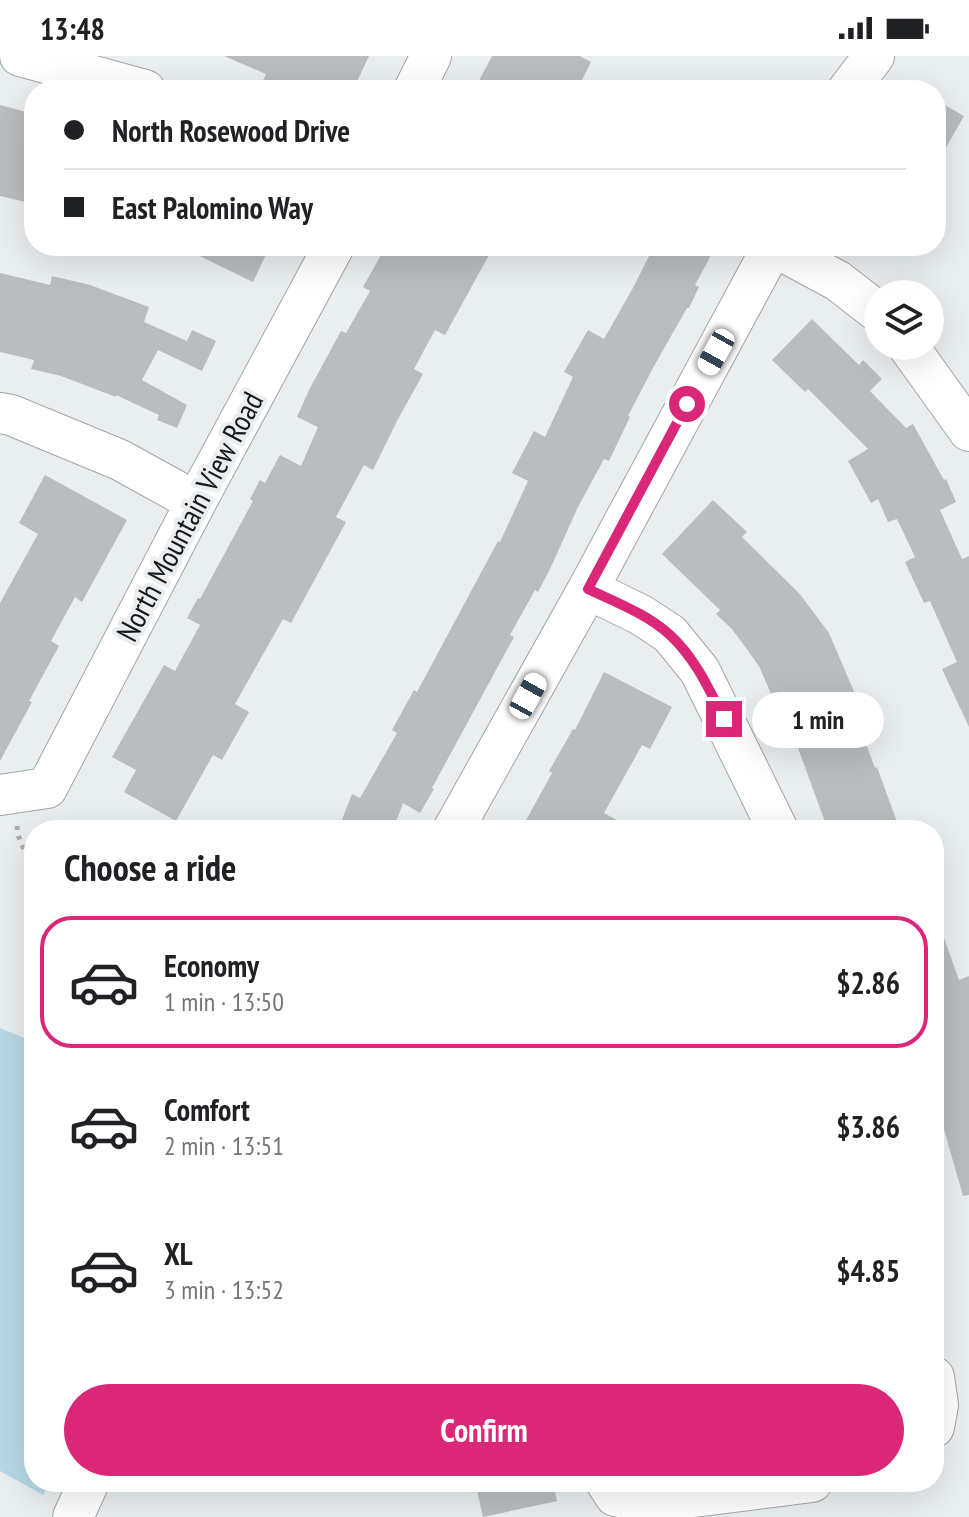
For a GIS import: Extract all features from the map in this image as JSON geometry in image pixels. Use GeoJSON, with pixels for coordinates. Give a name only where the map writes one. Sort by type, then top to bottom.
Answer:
{"type":"FeatureCollection","features":[{"type":"Feature","properties":{"kind":"street"},"geometry":{"type":"LineString","coordinates":[[20,56],[108,80]]}},
{"type":"Feature","properties":{"kind":"street"},"geometry":{"type":"LineString","coordinates":[[419,80],[431,56]]}},
{"type":"Feature","properties":{"kind":"street"},"geometry":{"type":"LineString","coordinates":[[856,80],[874,56]]}},
{"type":"Feature","properties":{"kind":"street","name":"North Mountain View Road"},"geometry":{"type":"LineString","coordinates":[[20,792],[196,502],[329,256]]}},
{"type":"Feature","properties":{"kind":"street"},"geometry":{"type":"LineString","coordinates":[[459,820],[588,589],[768,256]]}},
{"type":"Feature","properties":{"kind":"street"},"geometry":{"type":"LineString","coordinates":[[792,256],[838,281],[864,301]]}},
{"type":"Feature","properties":{"kind":"street"},"geometry":{"type":"LineString","coordinates":[[918,360],[969,431]]}},
{"type":"Feature","properties":{"kind":"street"},"geometry":{"type":"LineString","coordinates":[[0,413],[120,460],[196,502]]}},
{"type":"Feature","properties":{"kind":"street"},"geometry":{"type":"LineString","coordinates":[[588,589],[641,615],[670,634],[700,671],[773,820]]}},
{"type":"Feature","properties":{"kind":"street"},"geometry":{"type":"LineString","coordinates":[[73,1517],[84,1492]]}},
{"type":"Feature","properties":{"kind":"street"},"geometry":{"type":"LineString","coordinates":[[618,1492],[646,1503],[733,1492]]}},
{"type":"Feature","properties":{"kind":"path"},"geometry":{"type":"LineString","coordinates":[[20,792],[18,835],[24,850]]}},
{"type":"Feature","properties":{"kind":"shaded area"},"geometry":{"type":"Polygon","coordinates":[[[0,1028],[24,1038],[24,1484],[0,1471],[0,1028]]]}},
{"type":"Feature","properties":{"kind":"building"},"geometry":{"type":"Polygon","coordinates":[[[224,56],[369,56],[358,80],[263,80],[266,74],[224,56]]]}},
{"type":"Feature","properties":{"kind":"building"},"geometry":{"type":"Polygon","coordinates":[[[492,56],[580,56],[591,62],[582,80],[479,80],[492,56]]]}},
{"type":"Feature","properties":{"kind":"building"},"geometry":{"type":"Polygon","coordinates":[[[0,105],[24,111],[24,202],[0,196],[0,105]]]}},
{"type":"Feature","properties":{"kind":"building"},"geometry":{"type":"Polygon","coordinates":[[[946,106],[964,116],[946,148],[946,106]]]}},
{"type":"Feature","properties":{"kind":"building"},"geometry":{"type":"Polygon","coordinates":[[[200,256],[265,256],[253,282],[200,256]]]}},
{"type":"Feature","properties":{"kind":"building"},"geometry":{"type":"Polygon","coordinates":[[[380,256],[488,256],[445,335],[435,330],[414,369],[423,374],[373,470],[364,465],[336,517],[346,522],[291,623],[283,619],[235,704],[249,712],[222,760],[213,755],[174,820],[124,792],[136,770],[112,757],[164,665],[175,671],[200,625],[187,618],[253,501],[250,499],[260,480],[265,483],[280,455],[301,466],[318,427],[297,417],[341,331],[346,333],[370,291],[363,287],[380,256]]]}},
{"type":"Feature","properties":{"kind":"building"},"geometry":{"type":"Polygon","coordinates":[[[649,256],[711,256],[695,285],[699,287],[689,308],[654,366],[609,461],[604,459],[578,507],[550,569],[510,635],[514,637],[420,813],[403,803],[397,820],[342,820],[352,794],[360,798],[397,733],[392,730],[414,690],[417,692],[500,542],[528,481],[512,473],[534,431],[545,437],[573,377],[564,372],[588,330],[604,339],[649,256]]]}},
{"type":"Feature","properties":{"kind":"building"},"geometry":{"type":"Polygon","coordinates":[[[0,273],[50,285],[52,276],[90,285],[149,307],[144,322],[187,341],[192,330],[216,341],[202,371],[158,350],[142,380],[187,405],[177,428],[157,420],[159,415],[116,395],[31,369],[34,360],[0,352],[0,273]]]}},
{"type":"Feature","properties":{"kind":"building"},"geometry":{"type":"Polygon","coordinates":[[[812,319],[859,365],[863,360],[882,379],[870,391],[906,428],[913,424],[956,502],[940,510],[962,559],[969,556],[969,727],[942,669],[957,662],[930,601],[924,603],[905,562],[915,557],[897,519],[888,522],[878,499],[871,503],[848,461],[868,449],[808,389],[805,392],[772,360],[812,319]]]}},
{"type":"Feature","properties":{"kind":"building"},"geometry":{"type":"Polygon","coordinates":[[[45,475],[127,520],[82,602],[75,597],[51,641],[59,646],[0,761],[0,603],[38,534],[19,523],[45,475]]]}},
{"type":"Feature","properties":{"kind":"building"},"geometry":{"type":"Polygon","coordinates":[[[713,500],[747,532],[742,537],[799,593],[829,633],[858,701],[851,704],[896,820],[824,820],[791,729],[787,731],[759,666],[732,629],[716,614],[720,610],[662,554],[713,500]]]}},
{"type":"Feature","properties":{"kind":"building"},"geometry":{"type":"Polygon","coordinates":[[[604,672],[672,707],[650,749],[642,745],[604,813],[617,820],[526,820],[552,773],[549,771],[575,730],[604,672]]]}},
{"type":"Feature","properties":{"kind":"building"},"geometry":{"type":"Polygon","coordinates":[[[944,938],[959,980],[969,976],[969,1195],[963,1196],[944,1130],[944,938]]]}},
{"type":"Feature","properties":{"kind":"building"},"geometry":{"type":"Polygon","coordinates":[[[477,1492],[555,1492],[557,1501],[483,1517],[477,1492]]]}},
{"type":"Feature","properties":{"kind":"route"},"geometry":{"type":"LineString","coordinates":[[687,404],[588,589],[641,615],[670,634],[700,671],[724,719]]}}]}
